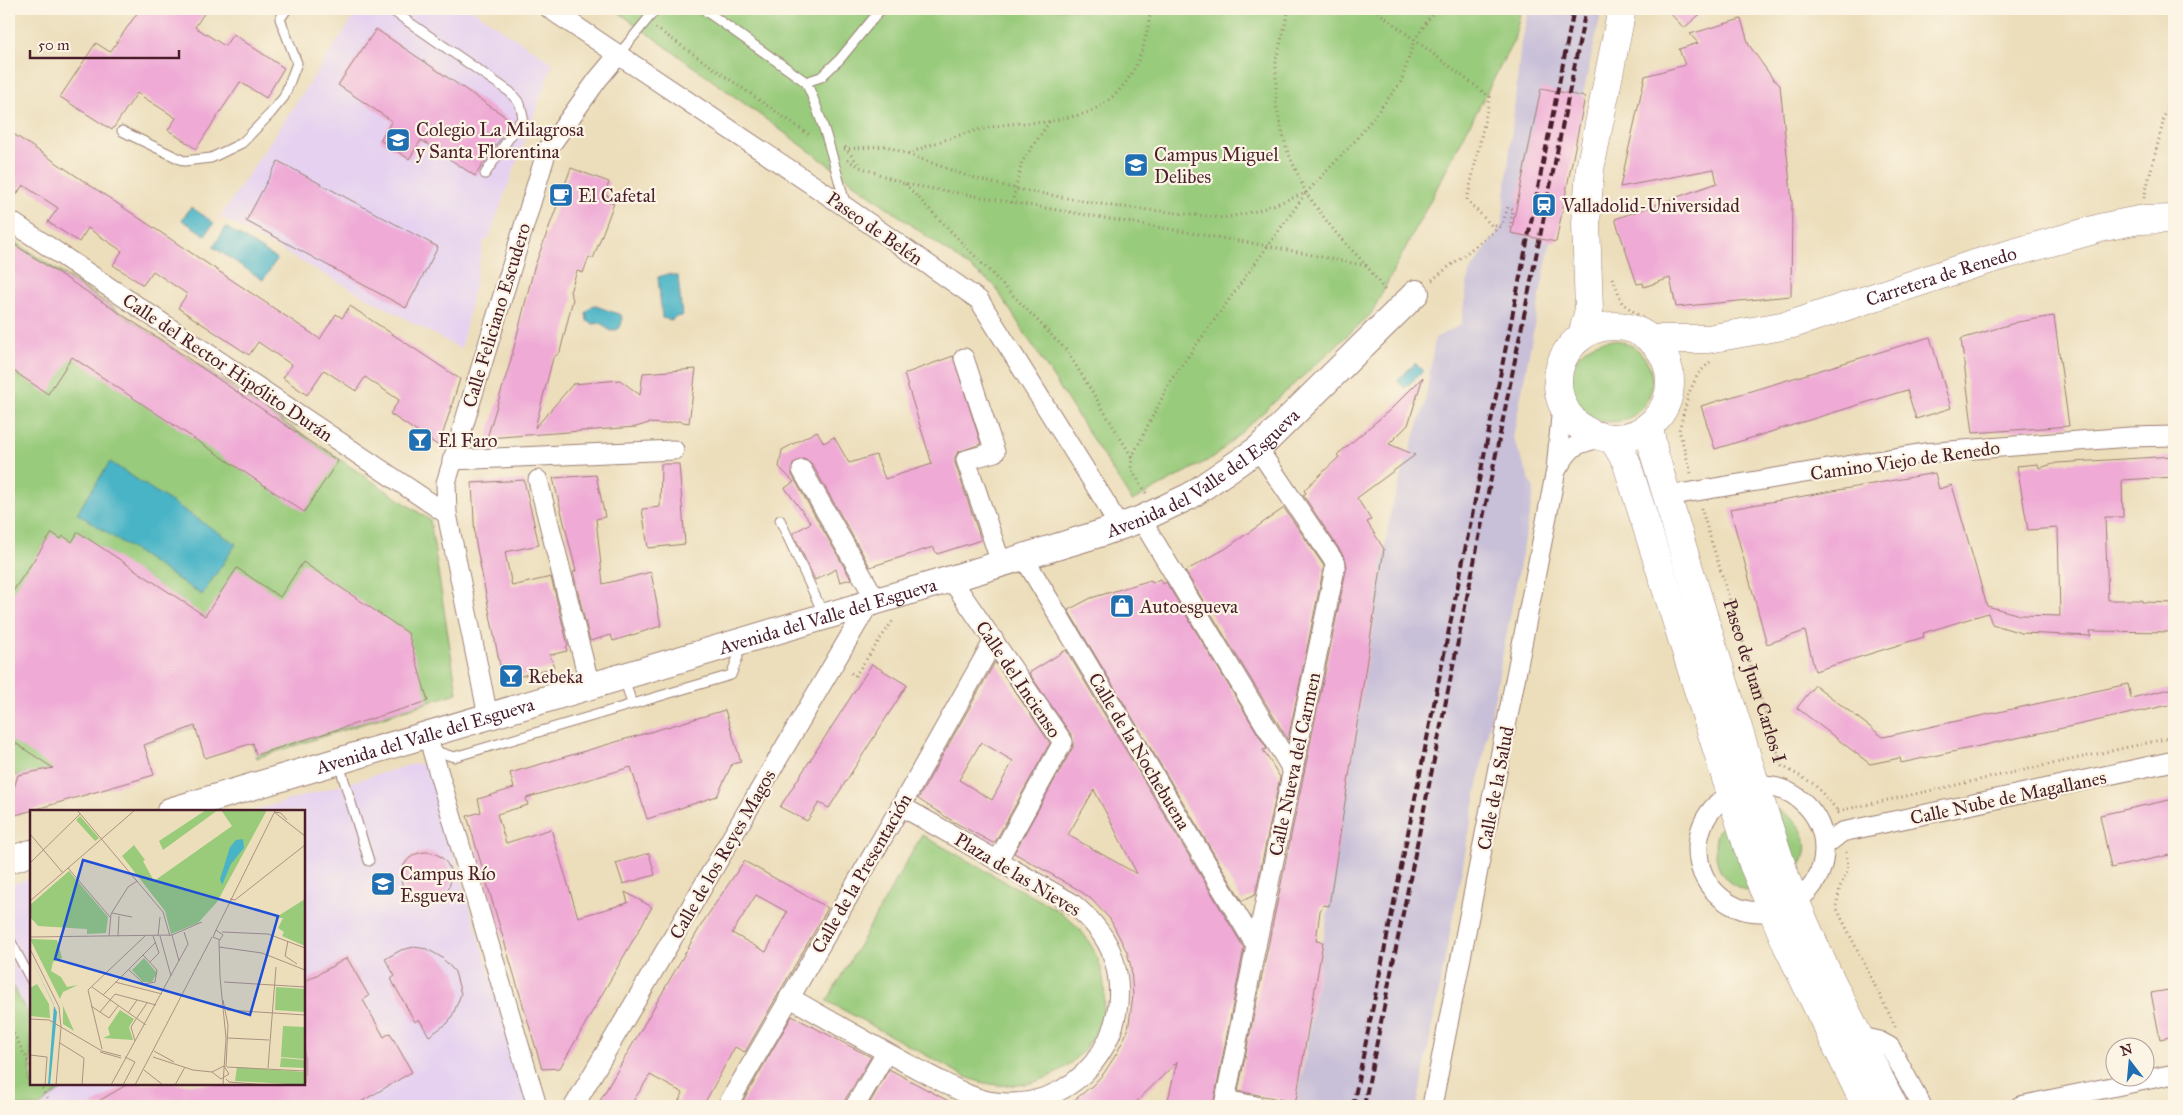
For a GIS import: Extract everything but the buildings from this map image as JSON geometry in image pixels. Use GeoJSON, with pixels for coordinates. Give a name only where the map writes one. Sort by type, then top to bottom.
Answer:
{"type":"FeatureCollection","features":[{"type":"Feature","properties":{"kind":"main road"},"geometry":{"type":"LineString","coordinates":[[1622,9],[1590,169],[1586,223],[1600,270],[1597,290],[1615,318],[1640,328],[1663,354],[1670,373],[1670,383],[1664,406],[1649,426],[1632,435],[1608,438],[1584,430],[1568,415],[1562,405],[1558,384],[1560,367],[1566,352],[1582,336],[1598,328],[1640,328]]}},
{"type":"Feature","properties":{"kind":"main road","name":"Carretera de Renedo"},"geometry":{"type":"LineString","coordinates":[[1640,328],[1708,339],[1792,324],[1971,265],[2104,228],[2139,220],[2174,219]]}},
{"type":"Feature","properties":{"kind":"main road"},"geometry":{"type":"LineString","coordinates":[[1582,336],[1600,270]]}},
{"type":"Feature","properties":{"kind":"main road"},"geometry":{"type":"LineString","coordinates":[[1670,383],[1684,363],[1708,339]]}},
{"type":"Feature","properties":{"kind":"main road","name":"Paseo de Juan Carlos I"},"geometry":{"type":"LineString","coordinates":[[1649,426],[1654,453],[1744,790],[1753,864],[1818,955],[1893,1106]]}},
{"type":"Feature","properties":{"kind":"main road","name":"Paseo de Juan Carlos I"},"geometry":{"type":"LineString","coordinates":[[1608,438],[1626,461],[1744,790]]}},
{"type":"Feature","properties":{"kind":"main road","name":"Paseo de Juan Carlos I"},"geometry":{"type":"LineString","coordinates":[[1784,906],[1866,1106]]}},
{"type":"Feature","properties":{"kind":"street","name":"Paseo de Belén"},"geometry":{"type":"LineString","coordinates":[[550,9],[847,208],[979,300],[1106,503],[1137,516],[1293,771]]}},
{"type":"Feature","properties":{"kind":"street","name":"Calle Feliciano Escudero"},"geometry":{"type":"LineString","coordinates":[[488,716],[447,514],[446,483],[547,150],[598,79],[619,54]]}},
{"type":"Feature","properties":{"kind":"street","name":"Calle del Rector Hipólito Durán"},"geometry":{"type":"LineString","coordinates":[[9,220],[447,514]]}},
{"type":"Feature","properties":{"kind":"street","name":"Avenida del Valle del Esgueva"},"geometry":{"type":"LineString","coordinates":[[173,810],[338,761],[426,743],[488,716],[1012,560],[1190,496],[1258,449],[1408,302]]}},
{"type":"Feature","properties":{"kind":"street","name":"Calle de la Nochebuena"},"geometry":{"type":"LineString","coordinates":[[964,358],[995,452],[966,460],[1012,560],[1256,946]]}},
{"type":"Feature","properties":{"kind":"street","name":"Calle de la Salud"},"geometry":{"type":"LineString","coordinates":[[1432,1106],[1556,470],[1562,405]]}},
{"type":"Feature","properties":{"kind":"street","name":"Camino Viejo de Renedo"},"geometry":{"type":"LineString","coordinates":[[1667,496],[1924,453],[2130,437],[2174,436]]}},
{"type":"Feature","properties":{"kind":"street","name":"Calle de la Salud"},"geometry":{"type":"LineString","coordinates":[[1556,470],[1565,454],[1576,444],[1608,438]]}},
{"type":"Feature","properties":{"kind":"street","name":"Calle Nueva del Carmen"},"geometry":{"type":"LineString","coordinates":[[1256,1106],[1225,1103],[1336,564],[1258,449]]}},
{"type":"Feature","properties":{"kind":"street"},"geometry":{"type":"LineString","coordinates":[[452,460],[674,450]]}},
{"type":"Feature","properties":{"kind":"street"},"geometry":{"type":"LineString","coordinates":[[802,470],[873,601]]}},
{"type":"Feature","properties":{"kind":"street"},"geometry":{"type":"LineString","coordinates":[[538,480],[590,686]]}},
{"type":"Feature","properties":{"kind":"street","name":"Calle del Incienso"},"geometry":{"type":"LineString","coordinates":[[951,579],[1063,742],[998,860]]}},
{"type":"Feature","properties":{"kind":"street","name":"Calle de los Reyes Magos"},"geometry":{"type":"LineString","coordinates":[[574,1106],[873,601]]}},
{"type":"Feature","properties":{"kind":"street","name":"Calle de la Presentación"},"geometry":{"type":"LineString","coordinates":[[727,1106],[901,806],[994,640]]}},
{"type":"Feature","properties":{"kind":"street"},"geometry":{"type":"LineString","coordinates":[[426,743],[537,1106]]}},
{"type":"Feature","properties":{"kind":"street","name":"Calle Nube de Magallanes"},"geometry":{"type":"LineString","coordinates":[[1824,846],[1842,832],[2174,762]]}},
{"type":"Feature","properties":{"kind":"street"},"geometry":{"type":"LineString","coordinates":[[1776,787],[1801,800],[1818,821],[1824,846],[1823,861],[1817,878],[1784,906],[1752,912],[1736,907],[1718,896],[1707,881],[1698,858],[1700,831],[1718,803],[1744,790],[1776,787]]}},
{"type":"Feature","properties":{"kind":"street","name":"Plaza de las Nieves"},"geometry":{"type":"LineString","coordinates":[[789,997],[886,1053],[977,1099],[996,1102],[1021,1103],[1049,1096],[1073,1084],[1092,1065],[1106,1047],[1114,1025],[1118,1005],[1119,980],[1113,956],[1103,936],[1089,918],[1072,903],[901,806]]}},
{"type":"Feature","properties":{"kind":"street"},"geometry":{"type":"LineString","coordinates":[[1818,821],[1842,832]]}},
{"type":"Feature","properties":{"kind":"street"},"geometry":{"type":"LineString","coordinates":[[9,860],[30,853]]}},
{"type":"Feature","properties":{"kind":"street"},"geometry":{"type":"LineString","coordinates":[[1858,1036],[1879,1041],[1890,1047],[1922,1106]]}},
{"type":"Feature","properties":{"kind":"street"},"geometry":{"type":"LineString","coordinates":[[855,1106],[886,1053]]}},
{"type":"Feature","properties":{"kind":"street"},"geometry":{"type":"LineString","coordinates":[[2020,1106],[2174,1074]]}},
{"type":"Feature","properties":{"kind":"lane"},"geometry":{"type":"LineString","coordinates":[[122,131],[184,161],[211,158],[242,143],[284,97],[297,63],[280,19],[286,9]]}},
{"type":"Feature","properties":{"kind":"lane"},"geometry":{"type":"LineString","coordinates":[[390,9],[510,92],[520,104],[524,117],[485,174]]}},
{"type":"Feature","properties":{"kind":"lane"},"geometry":{"type":"LineString","coordinates":[[619,54],[656,9]]}},
{"type":"Feature","properties":{"kind":"lane"},"geometry":{"type":"LineString","coordinates":[[703,9],[806,82],[814,98],[831,150],[847,208]]}},
{"type":"Feature","properties":{"kind":"lane"},"geometry":{"type":"LineString","coordinates":[[806,82],[821,77],[840,59],[881,9]]}},
{"type":"Feature","properties":{"kind":"lane"},"geometry":{"type":"LineString","coordinates":[[780,520],[824,616]]}},
{"type":"Feature","properties":{"kind":"lane"},"geometry":{"type":"LineString","coordinates":[[426,743],[454,757],[731,675],[738,658],[735,642]]}},
{"type":"Feature","properties":{"kind":"lane"},"geometry":{"type":"LineString","coordinates":[[623,676],[632,704]]}},
{"type":"Feature","properties":{"kind":"lane"},"geometry":{"type":"LineString","coordinates":[[338,761],[369,861]]}},
{"type":"Feature","properties":{"kind":"lane"},"geometry":{"type":"LineString","coordinates":[[9,938],[30,978]]}},
{"type":"Feature","properties":{"kind":"path"},"geometry":{"type":"LineString","coordinates":[[627,9],[831,150],[860,167],[905,184],[1268,246],[1367,266]]}},
{"type":"Feature","properties":{"kind":"path"},"geometry":{"type":"LineString","coordinates":[[908,154],[945,138],[1004,124],[1050,121],[1088,112],[1114,96],[1135,68],[1147,40],[1151,9]]}},
{"type":"Feature","properties":{"kind":"path"},"geometry":{"type":"LineString","coordinates":[[1289,9],[1276,60],[1276,106],[1287,150],[1306,193],[1334,232],[1367,266],[1408,302],[1502,225],[1508,207],[1513,209],[1510,228]]}},
{"type":"Feature","properties":{"kind":"path"},"geometry":{"type":"LineString","coordinates":[[1374,9],[1490,97],[1466,200],[1492,226],[1502,225]]}},
{"type":"Feature","properties":{"kind":"path"},"geometry":{"type":"LineString","coordinates":[[1137,516],[1131,469],[1132,457],[1171,380],[1306,193],[1356,141],[1401,82],[1414,41],[1435,9]]}},
{"type":"Feature","properties":{"kind":"path"},"geometry":{"type":"LineString","coordinates":[[2139,220],[2165,115],[2174,99]]}},
{"type":"Feature","properties":{"kind":"path"},"geometry":{"type":"LineString","coordinates":[[1012,203],[1022,162],[1050,121]]}},
{"type":"Feature","properties":{"kind":"path"},"geometry":{"type":"LineString","coordinates":[[842,143],[860,167]]}},
{"type":"Feature","properties":{"kind":"path"},"geometry":{"type":"LineString","coordinates":[[831,150],[886,146],[967,176],[1016,189],[1112,206],[1224,218],[1257,211],[1306,193]]}},
{"type":"Feature","properties":{"kind":"path"},"geometry":{"type":"LineString","coordinates":[[905,184],[1066,351],[1132,457]]}},
{"type":"Feature","properties":{"kind":"path"},"geometry":{"type":"LineString","coordinates":[[1600,270],[1622,303],[1637,316],[1640,328]]}},
{"type":"Feature","properties":{"kind":"path","name":"Paseo de Juan Carlos I"},"geometry":{"type":"LineString","coordinates":[[1708,339],[1712,360],[1698,374],[1689,393],[1679,430],[1696,492],[1782,766],[1814,784],[1838,811]]}},
{"type":"Feature","properties":{"kind":"path"},"geometry":{"type":"LineString","coordinates":[[855,676],[896,616]]}},
{"type":"Feature","properties":{"kind":"path"},"geometry":{"type":"LineString","coordinates":[[1901,1037],[1836,906],[1840,887],[1848,869],[1838,811],[2174,737]]}},
{"type":"Feature","properties":{"kind":"path"},"geometry":{"type":"LineString","coordinates":[[9,1025],[30,1065]]}},
{"type":"Feature","properties":{"kind":"path"},"geometry":{"type":"LineString","coordinates":[[36,1106],[50,1103],[41,1085]]}},
{"type":"Feature","properties":{"kind":"shaded area","name":"Colegio La Milagrosa y Santa Florentina"},"geometry":{"type":"Polygon","coordinates":[[[359,9],[471,9],[553,63],[488,240],[484,240],[461,349],[220,217],[359,9]]]}},
{"type":"Feature","properties":{"kind":"shaded area"},"geometry":{"type":"Polygon","coordinates":[[[1529,9],[1602,9],[1551,238],[1513,438],[1534,490],[1417,1106],[1295,1106],[1304,1064],[1391,509],[1425,404],[1435,338],[1461,325],[1469,273],[1502,225],[1521,42],[1529,9]]]}},
{"type":"Feature","properties":{"kind":"shaded area","name":"Campus Río Esgueva"},"geometry":{"type":"Polygon","coordinates":[[[413,764],[422,764],[428,769],[530,1106],[354,1106],[412,1072],[390,1034],[384,1037],[363,1000],[369,996],[347,958],[305,981],[305,810],[255,810],[413,764]]]}},
{"type":"Feature","properties":{"kind":"shaded area"},"geometry":{"type":"Polygon","coordinates":[[[30,878],[30,1085],[126,1085],[90,1106],[9,1106],[9,885],[30,878]]]}},
{"type":"Feature","properties":{"kind":"green space","name":"Campus Miguel Delibes"},"geometry":{"type":"Polygon","coordinates":[[[614,9],[792,9],[796,11],[798,9],[1521,9],[1514,40],[1371,314],[1214,457],[1132,501],[994,285],[614,9]]]}},
{"type":"Feature","properties":{"kind":"green space"},"geometry":{"type":"Polygon","coordinates":[[[9,238],[430,520],[457,693],[257,758],[242,710],[105,759],[9,777],[9,238]]]}},
{"type":"Feature","properties":{"kind":"green space"},"geometry":{"type":"Polygon","coordinates":[[[1611,340],[1627,343],[1640,352],[1649,365],[1652,381],[1649,397],[1640,410],[1627,419],[1611,422],[1595,419],[1582,410],[1573,397],[1570,381],[1573,365],[1582,352],[1595,343],[1611,340]]]}},
{"type":"Feature","properties":{"kind":"green space"},"geometry":{"type":"Polygon","coordinates":[[[1771,806],[1791,818],[1803,834],[1805,852],[1796,874],[1771,806]]]}},
{"type":"Feature","properties":{"kind":"green space"},"geometry":{"type":"Polygon","coordinates":[[[1726,822],[1750,891],[1728,881],[1718,864],[1715,851],[1716,837],[1718,831],[1726,822]]]}},
{"type":"Feature","properties":{"kind":"green space"},"geometry":{"type":"Polygon","coordinates":[[[922,835],[1061,913],[1078,927],[1085,936],[1101,967],[1104,998],[1098,1027],[1082,1052],[1060,1071],[1032,1083],[1000,1085],[966,1077],[827,1001],[922,835]]]}},
{"type":"Feature","properties":{"kind":"green space"},"geometry":{"type":"Polygon","coordinates":[[[9,979],[30,1017],[30,1085],[67,1085],[40,1106],[9,1106],[9,979]]]}},
{"type":"Feature","properties":{"kind":"water"},"geometry":{"type":"Polygon","coordinates":[[[191,207],[214,223],[205,235],[182,220],[191,207]]]}},
{"type":"Feature","properties":{"kind":"water"},"geometry":{"type":"Polygon","coordinates":[[[226,227],[277,259],[263,280],[213,247],[226,227]]]}},
{"type":"Feature","properties":{"kind":"water"},"geometry":{"type":"Polygon","coordinates":[[[668,274],[678,276],[682,316],[675,317],[672,320],[662,318],[658,277],[668,274]]]}},
{"type":"Feature","properties":{"kind":"water"},"geometry":{"type":"Polygon","coordinates":[[[593,305],[621,315],[622,321],[619,328],[610,331],[601,323],[594,324],[587,321],[586,312],[593,305]]]}},
{"type":"Feature","properties":{"kind":"water"},"geometry":{"type":"Polygon","coordinates":[[[1415,363],[1423,371],[1405,388],[1397,381],[1415,363]]]}},
{"type":"Feature","properties":{"kind":"water"},"geometry":{"type":"Polygon","coordinates":[[[110,462],[236,544],[202,595],[77,513],[110,462]]]}},
{"type":"Feature","properties":{"kind":"railway"},"geometry":{"type":"LineString","coordinates":[[1353,1106],[1574,9]]}},
{"type":"Feature","properties":{"kind":"railway"},"geometry":{"type":"LineString","coordinates":[[1364,1106],[1586,9]]}},
{"type":"Feature","properties":{"kind":"place","name":"Colegio La Milagrosa y Santa Florentina"},"geometry":{"type":"Point","coordinates":[398,140]}},
{"type":"Feature","properties":{"kind":"place","name":"Campus Miguel Delibes"},"geometry":{"type":"Point","coordinates":[1136,165]}},
{"type":"Feature","properties":{"kind":"place","name":"El Cafetal"},"geometry":{"type":"Point","coordinates":[561,195]}},
{"type":"Feature","properties":{"kind":"place","name":"Valladolid-Universidad"},"geometry":{"type":"Point","coordinates":[1544,205]}},
{"type":"Feature","properties":{"kind":"place","name":"El Faro"},"geometry":{"type":"Point","coordinates":[420,440]}},
{"type":"Feature","properties":{"kind":"place","name":"Autoesgueva"},"geometry":{"type":"Point","coordinates":[1122,606]}},
{"type":"Feature","properties":{"kind":"place","name":"Rebeka"},"geometry":{"type":"Point","coordinates":[511,676]}},
{"type":"Feature","properties":{"kind":"place","name":"Campus Río Esgueva"},"geometry":{"type":"Point","coordinates":[383,884]}}]}
